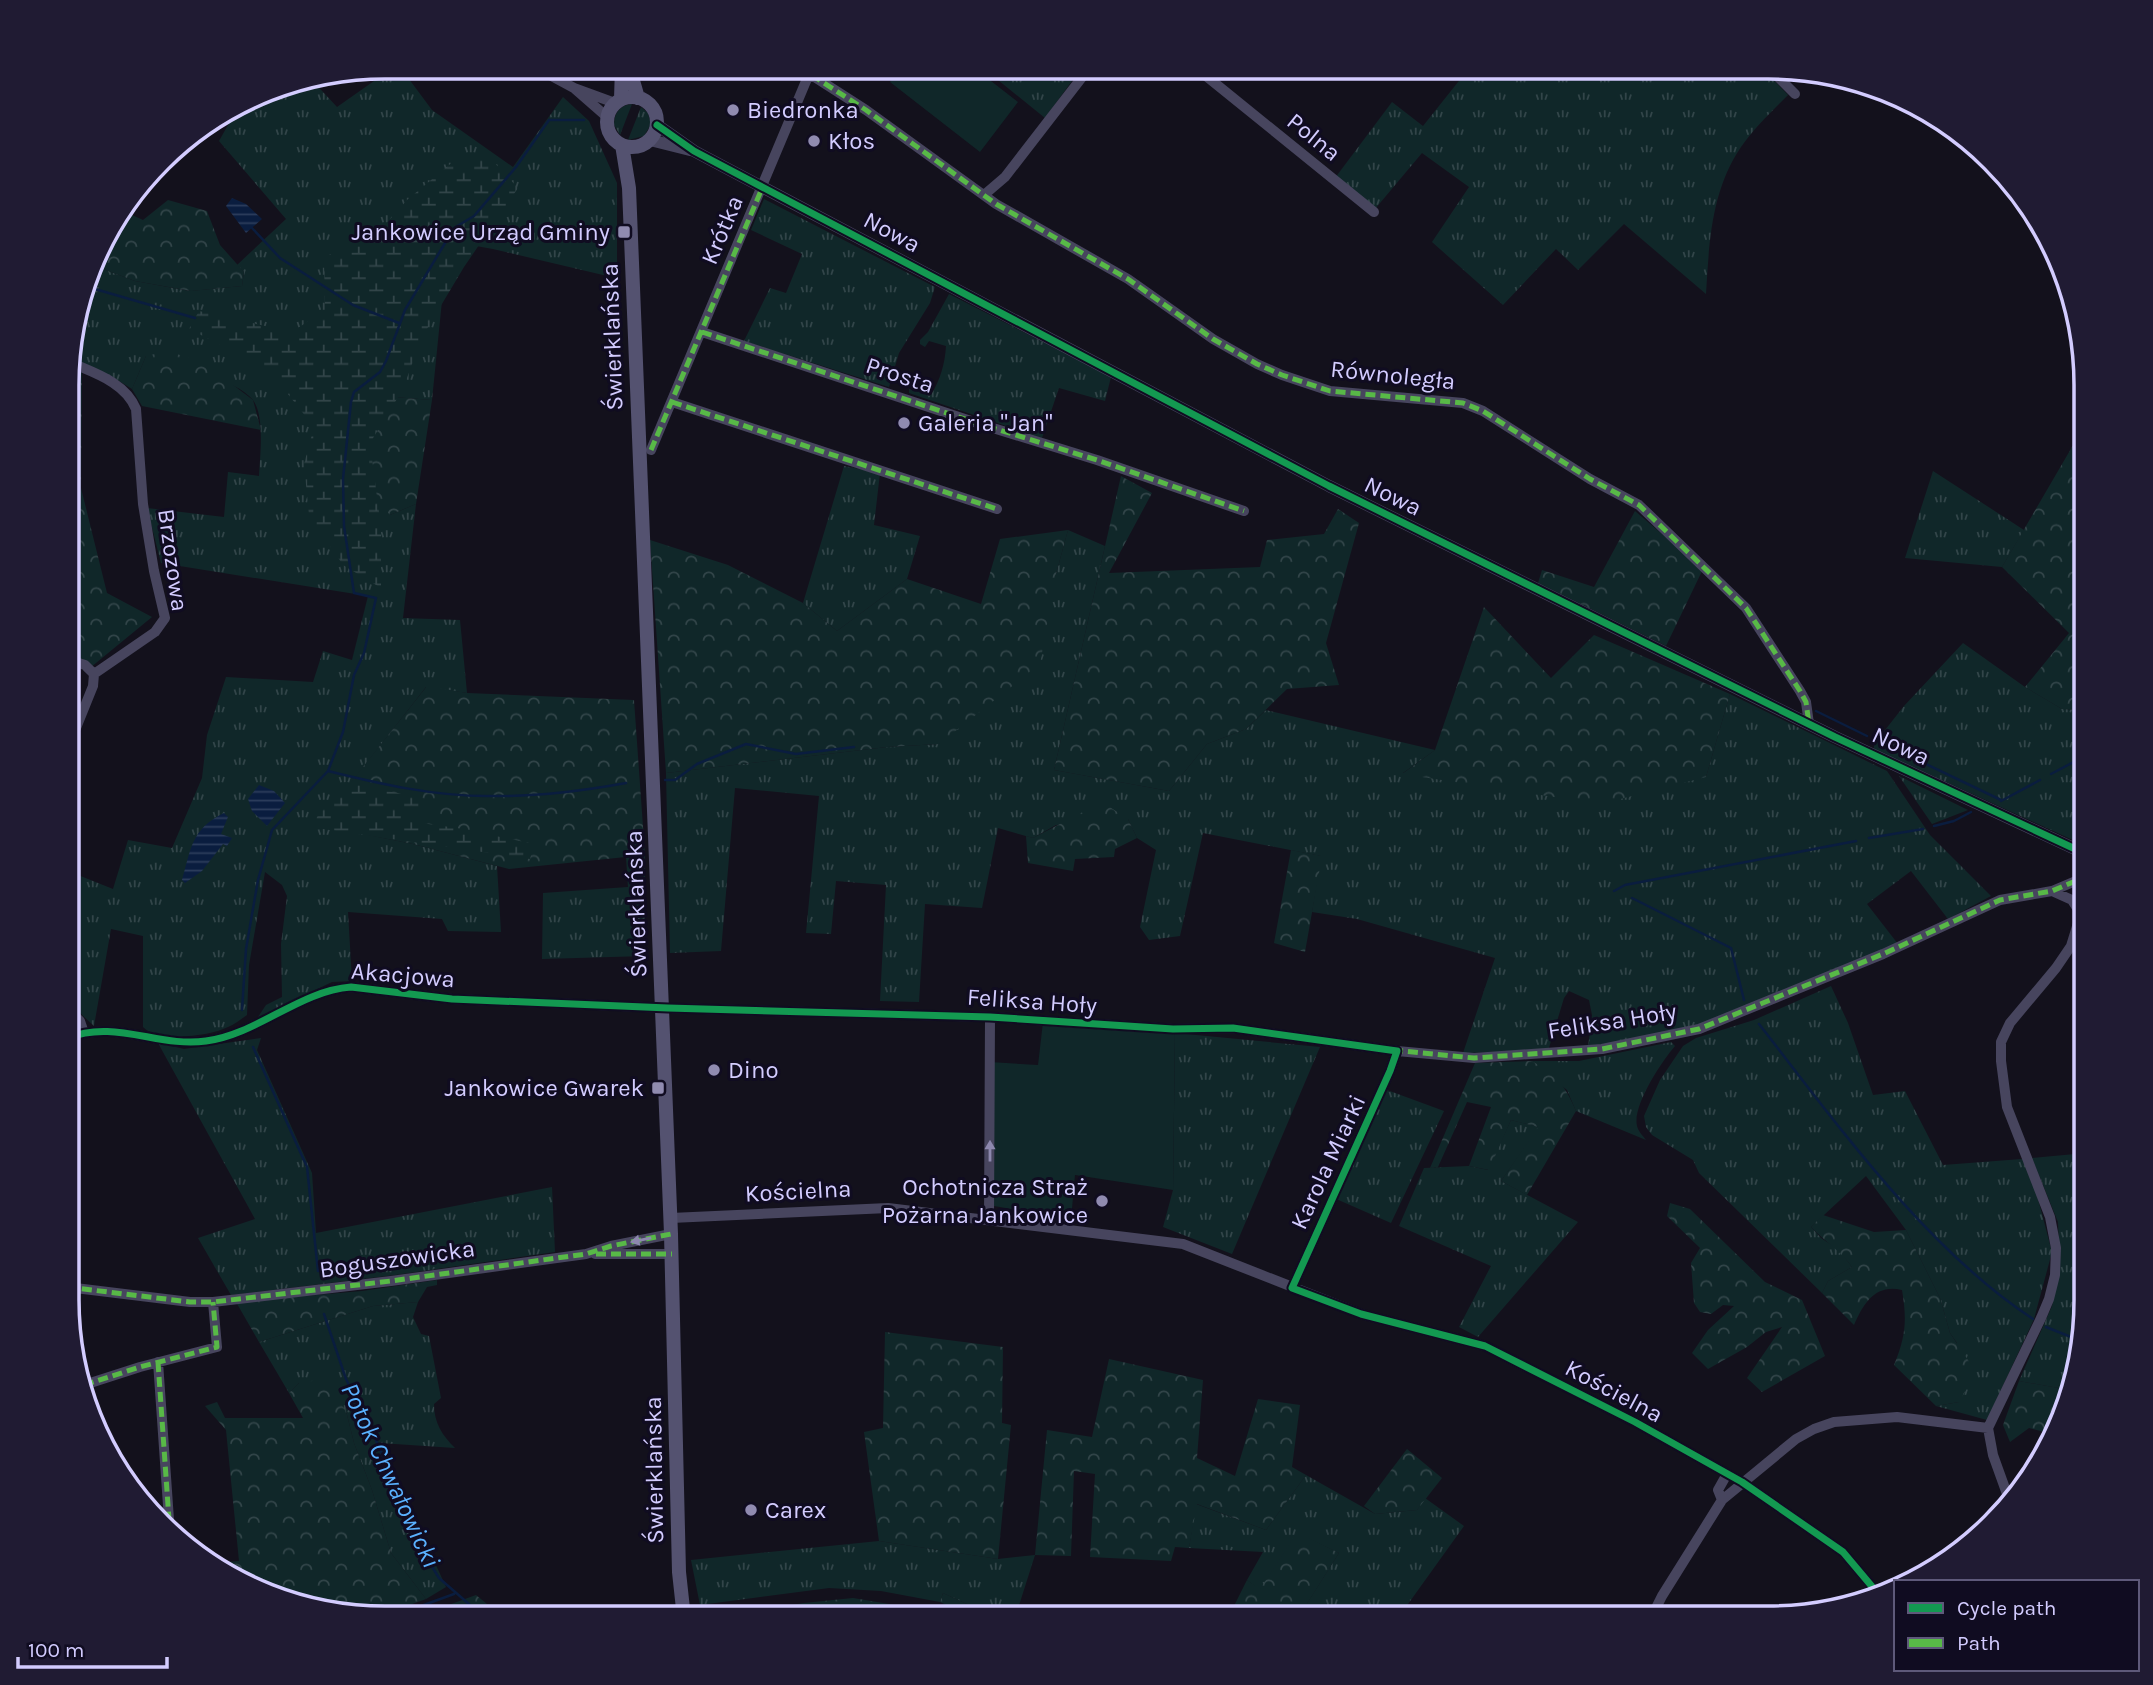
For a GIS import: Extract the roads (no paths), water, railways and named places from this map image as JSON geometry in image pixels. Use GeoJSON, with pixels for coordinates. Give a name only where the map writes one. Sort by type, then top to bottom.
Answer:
{"type":"FeatureCollection","features":[{"type":"Feature","properties":{"kind":"main road"},"geometry":{"type":"LineString","coordinates":[[618,101],[638,98],[652,106],[657,125],[645,143],[622,145],[608,132],[607,117],[618,101],[621,79]]}},
{"type":"Feature","properties":{"kind":"main road"},"geometry":{"type":"LineString","coordinates":[[632,79],[638,98]]}},
{"type":"Feature","properties":{"kind":"main road","name":"Świerklańska"},"geometry":{"type":"LineString","coordinates":[[629,188],[645,143]]}},
{"type":"Feature","properties":{"kind":"main road","name":"Świerklańska"},"geometry":{"type":"LineString","coordinates":[[622,145],[629,188],[663,1007],[672,1254],[678,1572],[682,1606]]}},
{"type":"Feature","properties":{"kind":"street"},"geometry":{"type":"LineString","coordinates":[[558,79],[574,88],[607,117]]}},
{"type":"Feature","properties":{"kind":"street","name":"Krótka"},"geometry":{"type":"LineString","coordinates":[[651,450],[807,79]]}},
{"type":"Feature","properties":{"kind":"street","name":"Równoległa"},"geometry":{"type":"LineString","coordinates":[[817,79],[866,110],[984,195],[1031,225],[1128,279],[1213,339],[1256,364],[1330,391],[1463,403],[1483,411],[1590,479],[1639,505],[1746,608],[1806,702],[1809,724]]}},
{"type":"Feature","properties":{"kind":"street"},"geometry":{"type":"LineString","coordinates":[[984,195],[1005,177],[1081,79]]}},
{"type":"Feature","properties":{"kind":"street","name":"Polna"},"geometry":{"type":"LineString","coordinates":[[1210,79],[1374,212]]}},
{"type":"Feature","properties":{"kind":"street"},"geometry":{"type":"LineString","coordinates":[[1780,79],[1795,94]]}},
{"type":"Feature","properties":{"kind":"street"},"geometry":{"type":"LineString","coordinates":[[574,88],[618,101]]}},
{"type":"Feature","properties":{"kind":"street","name":"Nowa"},"geometry":{"type":"LineString","coordinates":[[657,125],[694,151],[1318,481],[1809,724],[2074,848]]}},
{"type":"Feature","properties":{"kind":"street","name":"Nowa"},"geometry":{"type":"LineString","coordinates":[[645,143],[694,151]]}},
{"type":"Feature","properties":{"kind":"street","name":"Prosta"},"geometry":{"type":"LineString","coordinates":[[702,332],[1097,460],[1244,511]]}},
{"type":"Feature","properties":{"kind":"street","name":"Brzozowa"},"geometry":{"type":"LineString","coordinates":[[79,367],[118,386],[130,397],[136,409],[144,504],[154,571],[165,618],[160,628],[94,674]]}},
{"type":"Feature","properties":{"kind":"street"},"geometry":{"type":"LineString","coordinates":[[672,402],[997,509]]}},
{"type":"Feature","properties":{"kind":"street"},"geometry":{"type":"LineString","coordinates":[[79,663],[94,674],[93,686],[79,721]]}},
{"type":"Feature","properties":{"kind":"street","name":"Feliksa Hoły"},"geometry":{"type":"LineString","coordinates":[[663,1007],[990,1017],[1173,1029],[1233,1028],[1397,1051],[1474,1058],[1602,1049],[1699,1029],[1883,954],[2000,900],[2052,891],[2074,882]]}},
{"type":"Feature","properties":{"kind":"street"},"geometry":{"type":"LineString","coordinates":[[2052,891],[2074,903]]}},
{"type":"Feature","properties":{"kind":"street"},"geometry":{"type":"LineString","coordinates":[[2006,1492],[1993,1455],[1988,1428],[2049,1299],[2056,1248],[2050,1217],[2007,1107],[2001,1042],[2010,1023],[2056,968],[2071,946],[2074,936]]}},
{"type":"Feature","properties":{"kind":"street","name":"Akacjowa"},"geometry":{"type":"LineString","coordinates":[[79,1035],[114,1032],[204,1042],[236,1033],[328,991],[351,986],[452,999],[663,1007]]}},
{"type":"Feature","properties":{"kind":"street"},"geometry":{"type":"LineString","coordinates":[[989,1219],[990,1017]]}},
{"type":"Feature","properties":{"kind":"street"},"geometry":{"type":"LineString","coordinates":[[79,1021],[84,1033]]}},
{"type":"Feature","properties":{"kind":"street","name":"Karola Miarki"},"geometry":{"type":"LineString","coordinates":[[1292,1288],[1391,1071],[1397,1051]]}},
{"type":"Feature","properties":{"kind":"street","name":"Kościelna"},"geometry":{"type":"LineString","coordinates":[[671,1218],[888,1208],[1183,1244],[1361,1314],[1485,1346],[1634,1422],[1742,1482],[1843,1552],[1873,1588]]}},
{"type":"Feature","properties":{"kind":"street","name":"Boguszowicka"},"geometry":{"type":"LineString","coordinates":[[586,1254],[671,1234]]}},
{"type":"Feature","properties":{"kind":"street","name":"Boguszowicka"},"geometry":{"type":"LineString","coordinates":[[79,1288],[190,1302],[213,1302],[378,1283],[586,1254],[672,1254]]}},
{"type":"Feature","properties":{"kind":"street"},"geometry":{"type":"LineString","coordinates":[[90,1383],[217,1347],[213,1302]]}},
{"type":"Feature","properties":{"kind":"street"},"geometry":{"type":"LineString","coordinates":[[158,1362],[169,1518]]}},
{"type":"Feature","properties":{"kind":"street"},"geometry":{"type":"LineString","coordinates":[[1657,1606],[1722,1500],[1796,1439],[1814,1429],[1834,1422],[1897,1417],[1988,1428]]}},
{"type":"Feature","properties":{"kind":"street"},"geometry":{"type":"LineString","coordinates":[[1722,1500],[1718,1490],[1727,1474]]}},
{"type":"Feature","properties":{"kind":"water"},"geometry":{"type":"Polygon","coordinates":[[[232,198],[246,204],[262,219],[246,233],[226,206],[232,198]]]}},
{"type":"Feature","properties":{"kind":"water"},"geometry":{"type":"Polygon","coordinates":[[[259,785],[274,791],[285,803],[267,826],[252,811],[248,799],[259,785]]]}},
{"type":"Feature","properties":{"kind":"water"},"geometry":{"type":"Polygon","coordinates":[[[224,813],[228,817],[221,834],[232,838],[227,846],[223,844],[202,871],[185,883],[182,880],[194,841],[205,826],[224,813]]]}},
{"type":"Feature","properties":{"kind":"waterway","name":"Potok Chwałowicki"},"geometry":{"type":"LineString","coordinates":[[242,1010],[246,949],[258,880],[272,830],[328,771],[343,732],[354,675],[364,653],[376,598],[354,593],[344,526],[343,479],[354,392],[380,372],[405,310],[454,228],[474,216],[516,167],[549,120],[584,120]]}},
{"type":"Feature","properties":{"kind":"waterway"},"geometry":{"type":"LineString","coordinates":[[252,228],[280,258],[353,305],[399,323]]}},
{"type":"Feature","properties":{"kind":"waterway"},"geometry":{"type":"LineString","coordinates":[[94,289],[195,318]]}},
{"type":"Feature","properties":{"kind":"waterway"},"geometry":{"type":"LineString","coordinates":[[1816,711],[1867,736]]}},
{"type":"Feature","properties":{"kind":"waterway"},"geometry":{"type":"LineString","coordinates":[[1882,743],[2001,800]]}},
{"type":"Feature","properties":{"kind":"waterway"},"geometry":{"type":"LineString","coordinates":[[665,780],[675,780],[697,764],[746,744],[796,754],[854,747]]}},
{"type":"Feature","properties":{"kind":"waterway"},"geometry":{"type":"LineString","coordinates":[[2051,774],[2074,762]]}},
{"type":"Feature","properties":{"kind":"waterway"},"geometry":{"type":"LineString","coordinates":[[328,771],[407,788],[467,795],[539,794],[626,783]]}},
{"type":"Feature","properties":{"kind":"waterway"},"geometry":{"type":"LineString","coordinates":[[2001,801],[2040,780]]}},
{"type":"Feature","properties":{"kind":"waterway"},"geometry":{"type":"LineString","coordinates":[[1934,826],[1954,821],[1971,812]]}},
{"type":"Feature","properties":{"kind":"waterway"},"geometry":{"type":"LineString","coordinates":[[1869,838],[1923,829]]}},
{"type":"Feature","properties":{"kind":"waterway"},"geometry":{"type":"LineString","coordinates":[[1614,891],[1625,885],[1856,841]]}},
{"type":"Feature","properties":{"kind":"waterway"},"geometry":{"type":"LineString","coordinates":[[1632,898],[1731,948],[1744,1000]]}},
{"type":"Feature","properties":{"kind":"waterway"},"geometry":{"type":"LineString","coordinates":[[1759,1024],[1852,1143],[1920,1221],[1993,1290],[2033,1319]]}},
{"type":"Feature","properties":{"kind":"waterway","name":"Potok Chwałowicki"},"geometry":{"type":"LineString","coordinates":[[253,1047],[307,1167],[318,1271]]}},
{"type":"Feature","properties":{"kind":"waterway","name":"Potok Chwałowicki"},"geometry":{"type":"LineString","coordinates":[[324,1314],[346,1379],[431,1565],[439,1578],[471,1606]]}},
{"type":"Feature","properties":{"kind":"waterway"},"geometry":{"type":"LineString","coordinates":[[2046,1327],[2072,1338]]}},
{"type":"Feature","properties":{"kind":"waterway"},"geometry":{"type":"LineString","coordinates":[[421,1606],[454,1594]]}},
{"type":"Feature","properties":{"kind":"place","name":"Biedronka"},"geometry":{"type":"Point","coordinates":[733,110]}},
{"type":"Feature","properties":{"kind":"place","name":"Kłos"},"geometry":{"type":"Point","coordinates":[814,141]}},
{"type":"Feature","properties":{"kind":"place","name":"Jankowice Urząd Gminy"},"geometry":{"type":"Point","coordinates":[624,232]}},
{"type":"Feature","properties":{"kind":"place","name":"Galeria \"Jan\""},"geometry":{"type":"Point","coordinates":[904,423]}},
{"type":"Feature","properties":{"kind":"place","name":"Dino"},"geometry":{"type":"Point","coordinates":[714,1070]}},
{"type":"Feature","properties":{"kind":"place","name":"Jankowice Gwarek"},"geometry":{"type":"Point","coordinates":[658,1088]}},
{"type":"Feature","properties":{"kind":"place","name":"Ochotnicza Straż Pożarna Jankowice"},"geometry":{"type":"Point","coordinates":[1102,1201]}},
{"type":"Feature","properties":{"kind":"place","name":"Carex"},"geometry":{"type":"Point","coordinates":[751,1510]}}]}
